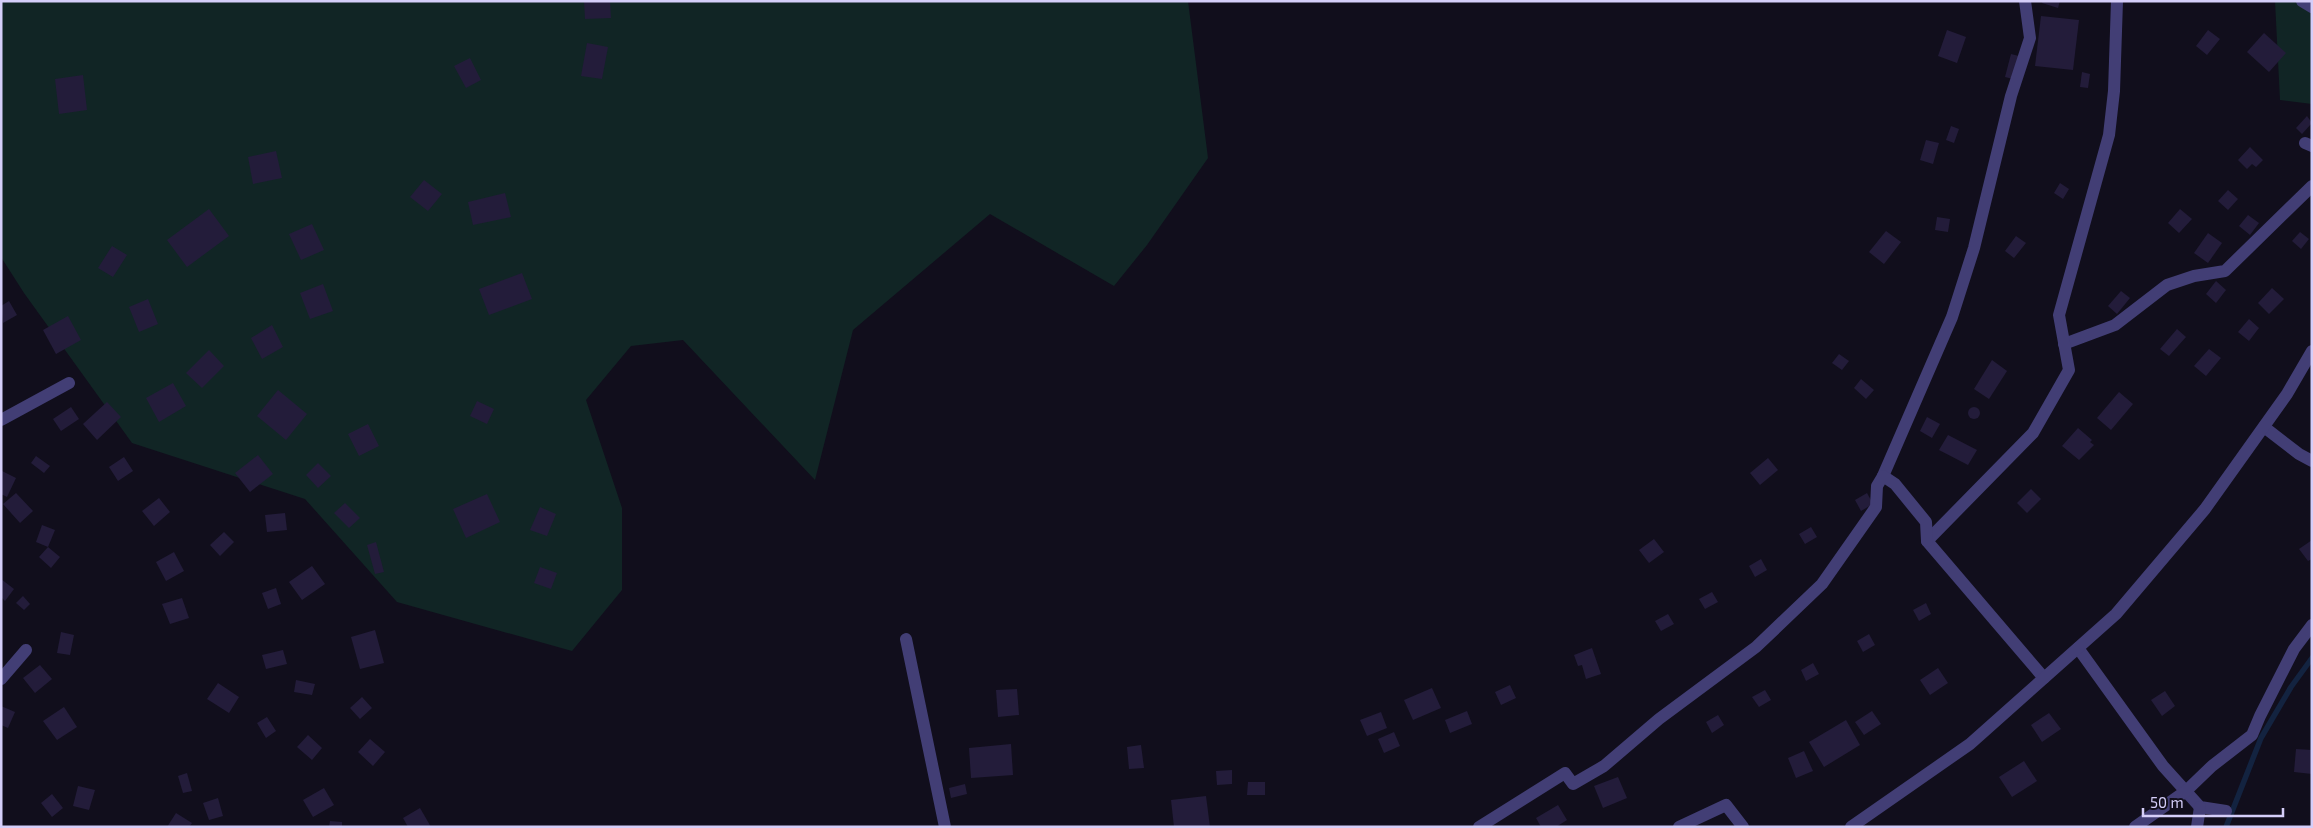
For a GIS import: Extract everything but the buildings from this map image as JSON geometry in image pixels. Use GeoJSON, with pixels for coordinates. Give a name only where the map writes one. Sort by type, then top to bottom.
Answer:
{"type":"FeatureCollection","features":[{"type":"Feature","properties":{"kind":"street"},"geometry":{"type":"LineString","coordinates":[[1479,827],[1565,774],[1573,784],[1604,766],[1659,719],[1756,647],[1822,584],[1876,507],[1878,486],[1952,317],[1974,248],[2011,96],[2030,38],[2025,1]]}},
{"type":"Feature","properties":{"kind":"street"},"geometry":{"type":"LineString","coordinates":[[1927,541],[2034,433],[2069,370],[2059,315],[2109,135],[2114,91],[2117,1]]}},
{"type":"Feature","properties":{"kind":"street"},"geometry":{"type":"LineString","coordinates":[[2302,1],[2312,7]]}},
{"type":"Feature","properties":{"kind":"street"},"geometry":{"type":"LineString","coordinates":[[2064,344],[2115,325],[2168,285],[2194,276],[2225,271],[2312,186]]}},
{"type":"Feature","properties":{"kind":"street"},"geometry":{"type":"LineString","coordinates":[[1851,827],[1970,744],[2116,614],[2205,509],[2287,394],[2312,351]]}},
{"type":"Feature","properties":{"kind":"street"},"geometry":{"type":"LineString","coordinates":[[1,420],[69,383]]}},
{"type":"Feature","properties":{"kind":"street"},"geometry":{"type":"LineString","coordinates":[[2264,427],[2312,462]]}},
{"type":"Feature","properties":{"kind":"street"},"geometry":{"type":"LineString","coordinates":[[1883,476],[1895,484],[1926,522],[1927,541],[2044,678]]}},
{"type":"Feature","properties":{"kind":"street"},"geometry":{"type":"LineString","coordinates":[[2135,827],[2186,791],[2212,766],[2252,735],[2294,649],[2312,625]]}},
{"type":"Feature","properties":{"kind":"street"},"geometry":{"type":"LineString","coordinates":[[906,639],[945,827]]}},
{"type":"Feature","properties":{"kind":"street"},"geometry":{"type":"LineString","coordinates":[[2078,648],[2163,766],[2200,807],[2226,811]]}},
{"type":"Feature","properties":{"kind":"street"},"geometry":{"type":"LineString","coordinates":[[1,679],[26,650]]}},
{"type":"Feature","properties":{"kind":"street"},"geometry":{"type":"LineString","coordinates":[[1679,827],[1726,805],[1743,827]]}},
{"type":"Feature","properties":{"kind":"street"},"geometry":{"type":"LineString","coordinates":[[2197,827],[2200,807]]}},
{"type":"Feature","properties":{"kind":"green space"},"geometry":{"type":"Polygon","coordinates":[[[1,1],[1188,1],[1208,158],[1147,245],[1114,286],[990,214],[853,330],[815,480],[683,340],[631,346],[586,400],[622,508],[622,590],[572,651],[397,602],[305,499],[132,443],[24,293],[1,257],[1,1]]]}},
{"type":"Feature","properties":{"kind":"green space"},"geometry":{"type":"Polygon","coordinates":[[[2275,1],[2312,1],[2312,104],[2280,100],[2275,1]]]}},
{"type":"Feature","properties":{"kind":"waterway"},"geometry":{"type":"LineString","coordinates":[[2226,827],[2261,738],[2291,687],[2312,658]]}}]}
